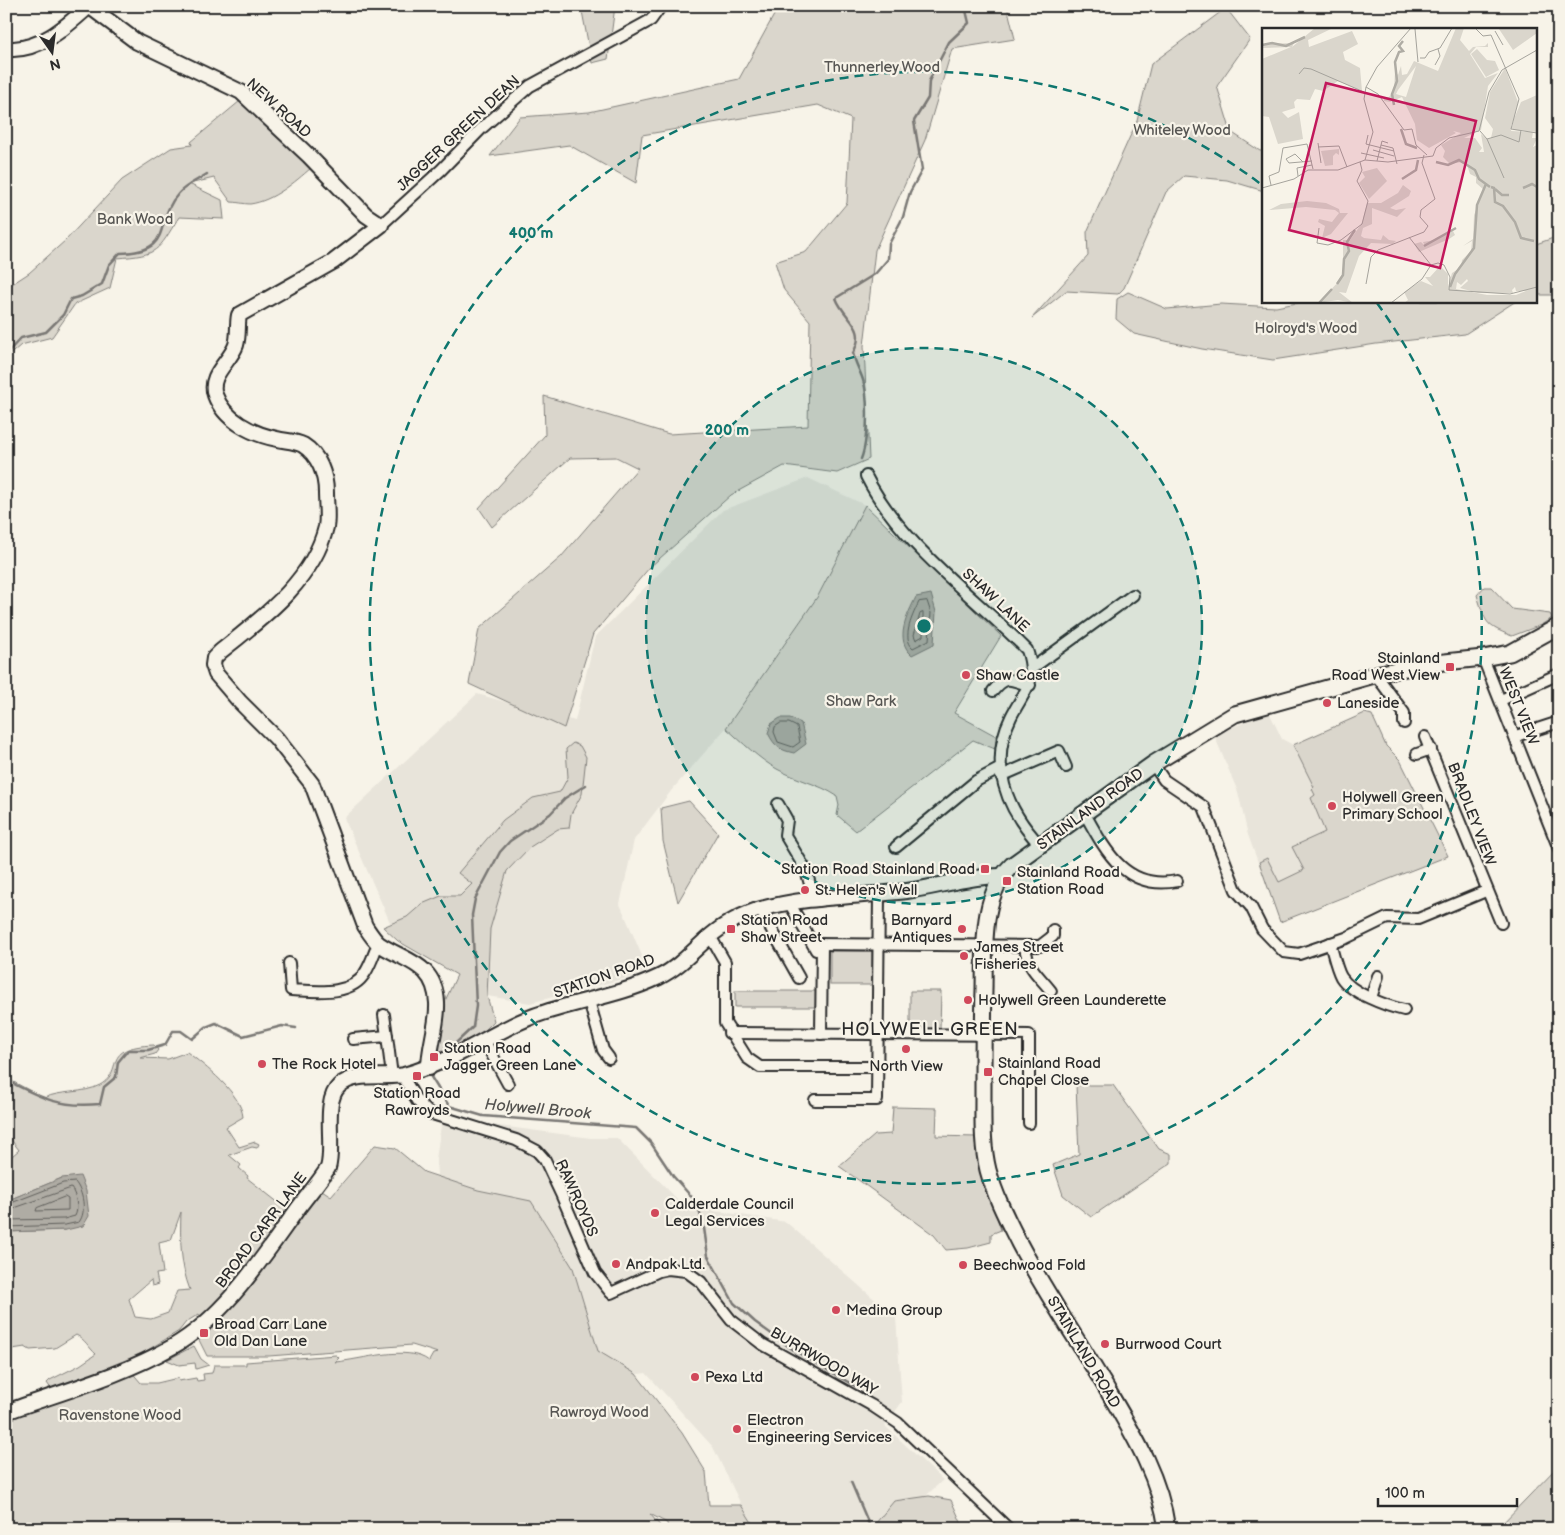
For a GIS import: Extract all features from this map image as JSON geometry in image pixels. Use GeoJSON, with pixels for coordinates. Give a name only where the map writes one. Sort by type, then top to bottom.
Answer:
{"type":"FeatureCollection","features":[{"type":"Feature","properties":{"kind":"main road","name":"STAINLAND ROAD"},"geometry":{"type":"LineString","coordinates":[[1167,1529],[1164,1507],[1151,1468],[1125,1419],[1031,1266],[1001,1209],[988,1170],[983,1135],[983,1036],[985,946],[992,895],[1001,876],[1012,865],[1153,764],[1235,714],[1376,675],[1426,664],[1483,658],[1510,652],[1559,626]]}},
{"type":"Feature","properties":{"kind":"street","name":"NEW ROAD"},"geometry":{"type":"LineString","coordinates":[[89,6],[137,42],[241,92],[366,215],[381,225]]}},
{"type":"Feature","properties":{"kind":"street"},"geometry":{"type":"LineString","coordinates":[[6,49],[29,47],[44,41],[89,6]]}},
{"type":"Feature","properties":{"kind":"street","name":"JAGGER GREEN DEAN"},"geometry":{"type":"LineString","coordinates":[[381,225],[441,170],[482,128],[530,86],[651,20],[661,6]]}},
{"type":"Feature","properties":{"kind":"street"},"geometry":{"type":"LineString","coordinates":[[381,225],[333,262],[239,315],[235,345],[213,381],[214,393],[221,407],[230,418],[249,429],[275,439],[300,443],[313,452],[322,467],[326,486],[326,526],[315,558],[286,594],[214,658],[213,665],[220,679],[276,738],[312,784],[365,926],[378,944],[425,970],[432,983],[437,1005],[429,1053],[430,1067]]}},
{"type":"Feature","properties":{"kind":"street","name":"SHAW LANE"},"geometry":{"type":"LineString","coordinates":[[866,476],[883,504],[932,561],[1027,650],[1031,669],[1030,684],[1010,719],[1001,744],[1000,772],[1013,808],[1029,833],[1040,845]]}},
{"type":"Feature","properties":{"kind":"street"},"geometry":{"type":"LineString","coordinates":[[1031,669],[1133,595]]}},
{"type":"Feature","properties":{"kind":"street","name":"WEST VIEW"},"geometry":{"type":"LineString","coordinates":[[1483,658],[1516,736],[1559,849]]}},
{"type":"Feature","properties":{"kind":"street"},"geometry":{"type":"LineString","coordinates":[[1501,700],[1559,674]]}},
{"type":"Feature","properties":{"kind":"street"},"geometry":{"type":"LineString","coordinates":[[1376,675],[1404,713],[1404,723]]}},
{"type":"Feature","properties":{"kind":"street"},"geometry":{"type":"LineString","coordinates":[[994,691],[1002,681],[1013,678],[1030,684]]}},
{"type":"Feature","properties":{"kind":"street"},"geometry":{"type":"LineString","coordinates":[[1516,736],[1559,722]]}},
{"type":"Feature","properties":{"kind":"street","name":"BRADLEY VIEW"},"geometry":{"type":"LineString","coordinates":[[1425,737],[1486,891],[1501,923]]}},
{"type":"Feature","properties":{"kind":"street","name":"BRADLEY VIEW"},"geometry":{"type":"LineString","coordinates":[[1416,754],[1431,749]]}},
{"type":"Feature","properties":{"kind":"street"},"geometry":{"type":"LineString","coordinates":[[896,847],[976,782],[1059,751],[1066,767]]}},
{"type":"Feature","properties":{"kind":"street"},"geometry":{"type":"LineString","coordinates":[[1153,764],[1164,780],[1204,807],[1236,890],[1251,907],[1262,929],[1284,952],[1299,954],[1330,943],[1387,918],[1418,919],[1486,891]]}},
{"type":"Feature","properties":{"kind":"street"},"geometry":{"type":"LineString","coordinates":[[778,804],[786,820],[785,835],[806,870],[814,899]]}},
{"type":"Feature","properties":{"kind":"street"},"geometry":{"type":"LineString","coordinates":[[1084,812],[1108,854],[1128,873],[1147,881],[1166,883],[1177,881]]}},
{"type":"Feature","properties":{"kind":"street","name":"STATION ROAD"},"geometry":{"type":"LineString","coordinates":[[430,1067],[510,1025],[537,1015],[636,986],[661,976],[689,956],[710,936],[739,918],[760,909],[814,899],[879,894],[982,876],[1001,876]]}},
{"type":"Feature","properties":{"kind":"street"},"geometry":{"type":"LineString","coordinates":[[814,1100],[877,1100],[879,894]]}},
{"type":"Feature","properties":{"kind":"street"},"geometry":{"type":"LineString","coordinates":[[790,904],[818,944],[822,959],[822,1034]]}},
{"type":"Feature","properties":{"kind":"street"},"geometry":{"type":"LineString","coordinates":[[760,909],[800,978]]}},
{"type":"Feature","properties":{"kind":"street"},"geometry":{"type":"LineString","coordinates":[[818,944],[1040,946],[1053,936],[1053,930]]}},
{"type":"Feature","properties":{"kind":"street"},"geometry":{"type":"LineString","coordinates":[[710,936],[725,962],[727,1028],[747,1058],[760,1067],[877,1067]]}},
{"type":"Feature","properties":{"kind":"street"},"geometry":{"type":"LineString","coordinates":[[1330,943],[1341,977],[1352,988],[1384,1006],[1404,1010]]}},
{"type":"Feature","properties":{"kind":"street"},"geometry":{"type":"LineString","coordinates":[[289,963],[291,990],[328,991],[354,984],[365,974],[378,944]]}},
{"type":"Feature","properties":{"kind":"street"},"geometry":{"type":"LineString","coordinates":[[1025,946],[1029,965],[1042,977],[1051,991]]}},
{"type":"Feature","properties":{"kind":"street"},"geometry":{"type":"LineString","coordinates":[[1371,998],[1378,976]]}},
{"type":"Feature","properties":{"kind":"street"},"geometry":{"type":"LineString","coordinates":[[589,1001],[603,1050],[609,1058]]}},
{"type":"Feature","properties":{"kind":"street"},"geometry":{"type":"LineString","coordinates":[[384,1015],[387,1036],[397,1075]]}},
{"type":"Feature","properties":{"kind":"street"},"geometry":{"type":"LineString","coordinates":[[727,1028],[822,1034],[1028,1035],[1029,1123]]}},
{"type":"Feature","properties":{"kind":"street"},"geometry":{"type":"LineString","coordinates":[[354,1038],[387,1036]]}},
{"type":"Feature","properties":{"kind":"street"},"geometry":{"type":"LineString","coordinates":[[484,1040],[508,1084]]}},
{"type":"Feature","properties":{"kind":"street","name":"BROAD CARR LANE"},"geometry":{"type":"LineString","coordinates":[[6,1412],[132,1366],[182,1341],[227,1302],[248,1279],[328,1168],[331,1104],[336,1089],[354,1078],[397,1075],[430,1067]]}},
{"type":"Feature","properties":{"kind":"street","name":"RAWROYDS"},"geometry":{"type":"LineString","coordinates":[[397,1075],[429,1113],[516,1140],[537,1151],[545,1160],[562,1194],[595,1273],[611,1293]]}},
{"type":"Feature","properties":{"kind":"street","name":"BURRWOOD WAY"},"geometry":{"type":"LineString","coordinates":[[611,1293],[658,1271],[668,1269],[686,1271],[701,1282],[731,1320],[762,1344],[871,1405],[898,1423],[1009,1529]]}},
{"type":"Feature","properties":{"kind":"shaded area"},"geometry":{"type":"Polygon","coordinates":[[[808,478],[867,506],[818,596],[726,728],[671,791],[634,840],[620,904],[648,970],[638,975],[530,1003],[487,996],[393,929],[344,818],[477,694],[575,721],[595,637],[723,510],[808,478]]]}},
{"type":"Feature","properties":{"kind":"shaded area","name":"Holywell Green Primary School"},"geometry":{"type":"Polygon","coordinates":[[[1269,712],[1282,739],[1293,745],[1365,713],[1372,715],[1386,746],[1400,760],[1448,856],[1280,922],[1248,835],[1238,792],[1214,735],[1269,712]]]}},
{"type":"Feature","properties":{"kind":"shaded area"},"geometry":{"type":"Polygon","coordinates":[[[443,1112],[492,1125],[591,1138],[617,1138],[684,1206],[786,1222],[896,1318],[902,1402],[885,1426],[943,1480],[890,1529],[753,1529],[713,1447],[646,1373],[610,1378],[437,1176],[436,1159],[443,1112]]]}},
{"type":"Feature","properties":{"kind":"green space"},"geometry":{"type":"Polygon","coordinates":[[[581,6],[615,6],[608,59],[592,63],[581,6]]]}},
{"type":"Feature","properties":{"kind":"green space","name":"Thunnerley Wood"},"geometry":{"type":"Polygon","coordinates":[[[779,6],[1007,6],[1015,39],[952,49],[925,140],[875,250],[864,346],[869,459],[837,473],[784,466],[731,495],[650,567],[593,634],[564,728],[469,684],[479,629],[561,557],[638,468],[616,457],[570,458],[492,527],[479,508],[545,435],[544,396],[669,434],[808,426],[810,321],[784,290],[775,262],[806,252],[847,203],[851,119],[818,105],[642,135],[636,183],[569,145],[490,156],[520,117],[589,112],[739,79],[779,6]]]}},
{"type":"Feature","properties":{"kind":"green space","name":"Whiteley Wood"},"geometry":{"type":"Polygon","coordinates":[[[1226,8],[1250,39],[1217,86],[1231,132],[1262,151],[1262,190],[1227,180],[1184,176],[1166,192],[1124,288],[1118,294],[1066,291],[1032,318],[1088,256],[1087,232],[1137,121],[1151,64],[1226,8]]]}},
{"type":"Feature","properties":{"kind":"green space","name":"Bank Wood"},"geometry":{"type":"Polygon","coordinates":[[[240,101],[311,168],[291,185],[275,195],[250,204],[231,202],[214,178],[189,184],[222,200],[224,219],[179,217],[156,250],[141,255],[117,258],[110,288],[75,304],[52,337],[21,345],[6,358],[6,288],[29,273],[66,240],[122,180],[171,148],[192,145],[191,142],[240,101]]]}},
{"type":"Feature","properties":{"kind":"green space"},"geometry":{"type":"Polygon","coordinates":[[[1559,236],[1559,295],[1538,295],[1538,243],[1559,236]]]}},
{"type":"Feature","properties":{"kind":"green space","name":"Holroyd's Wood"},"geometry":{"type":"Polygon","coordinates":[[[1128,292],[1167,309],[1221,304],[1276,307],[1302,302],[1514,302],[1465,334],[1376,344],[1273,360],[1202,349],[1134,334],[1116,319],[1117,299],[1128,292]]]}},
{"type":"Feature","properties":{"kind":"green space","name":"Shaw Park"},"geometry":{"type":"Polygon","coordinates":[[[865,505],[1001,636],[954,713],[996,736],[995,749],[973,740],[856,831],[837,815],[839,805],[837,796],[770,765],[726,728],[818,596],[865,505]]]}},
{"type":"Feature","properties":{"kind":"green space"},"geometry":{"type":"Polygon","coordinates":[[[1484,587],[1491,587],[1512,609],[1550,614],[1552,618],[1541,625],[1512,636],[1496,629],[1487,622],[1477,595],[1484,587]]]}},
{"type":"Feature","properties":{"kind":"green space","name":"Holywell Green Primary School"},"geometry":{"type":"Polygon","coordinates":[[[1365,713],[1372,715],[1386,746],[1400,760],[1448,856],[1280,922],[1259,862],[1267,858],[1279,882],[1304,870],[1292,847],[1325,832],[1311,798],[1315,795],[1312,789],[1314,787],[1293,745],[1365,713]]]}},
{"type":"Feature","properties":{"kind":"green space"},"geometry":{"type":"Polygon","coordinates":[[[573,743],[580,746],[586,757],[582,794],[571,814],[569,828],[558,829],[530,847],[507,871],[490,929],[487,996],[494,1021],[483,1032],[447,1053],[435,1049],[445,1001],[457,975],[398,941],[383,927],[407,917],[422,904],[441,896],[460,896],[472,884],[458,873],[503,820],[533,798],[560,792],[568,777],[566,749],[573,743]]]}},
{"type":"Feature","properties":{"kind":"green space"},"geometry":{"type":"Polygon","coordinates":[[[689,801],[718,833],[678,902],[663,841],[661,808],[689,801]]]}},
{"type":"Feature","properties":{"kind":"green space"},"geometry":{"type":"Polygon","coordinates":[[[830,951],[872,951],[872,985],[830,985],[830,951]]]}},
{"type":"Feature","properties":{"kind":"green space"},"geometry":{"type":"Polygon","coordinates":[[[735,991],[818,991],[818,1007],[735,1007],[735,991]]]}},
{"type":"Feature","properties":{"kind":"green space"},"geometry":{"type":"Polygon","coordinates":[[[910,991],[941,991],[940,1029],[910,1028],[910,991]]]}},
{"type":"Feature","properties":{"kind":"green space"},"geometry":{"type":"Polygon","coordinates":[[[154,1045],[158,1050],[155,1054],[140,1058],[168,1059],[187,1052],[221,1081],[236,1099],[243,1117],[226,1127],[239,1147],[255,1142],[259,1144],[257,1148],[252,1147],[229,1155],[241,1165],[239,1168],[248,1176],[247,1178],[289,1211],[243,1277],[201,1318],[199,1314],[186,1322],[179,1331],[128,1362],[52,1390],[47,1383],[50,1380],[80,1365],[96,1354],[76,1335],[55,1348],[30,1350],[25,1347],[6,1350],[6,1232],[66,1230],[62,1178],[6,1201],[6,1161],[19,1150],[6,1133],[6,1078],[44,1098],[86,1090],[100,1085],[108,1079],[120,1055],[126,1050],[154,1045]],[[181,1212],[171,1240],[159,1243],[163,1273],[156,1274],[158,1284],[152,1286],[151,1280],[129,1299],[135,1317],[151,1319],[168,1313],[177,1291],[190,1290],[182,1261],[181,1212]]]}},
{"type":"Feature","properties":{"kind":"green space"},"geometry":{"type":"Polygon","coordinates":[[[1076,1085],[1113,1085],[1159,1149],[1171,1154],[1171,1163],[1091,1217],[1063,1195],[1053,1165],[1079,1154],[1076,1085]]]}},
{"type":"Feature","properties":{"kind":"green space"},"geometry":{"type":"Polygon","coordinates":[[[893,1107],[937,1108],[936,1136],[976,1137],[981,1167],[1001,1230],[991,1234],[991,1242],[968,1248],[946,1250],[934,1235],[839,1166],[875,1135],[891,1134],[893,1107]]]}},
{"type":"Feature","properties":{"kind":"green space"},"geometry":{"type":"Polygon","coordinates":[[[375,1145],[395,1148],[424,1172],[478,1190],[531,1201],[573,1268],[598,1351],[636,1374],[682,1433],[706,1472],[709,1505],[741,1505],[756,1529],[668,1529],[667,1523],[650,1514],[663,1529],[6,1529],[6,1419],[43,1408],[72,1392],[130,1370],[141,1383],[157,1383],[178,1378],[179,1381],[196,1378],[197,1381],[204,1380],[203,1374],[212,1373],[214,1365],[246,1365],[246,1362],[336,1355],[339,1358],[335,1362],[397,1353],[420,1356],[429,1361],[433,1354],[438,1353],[412,1345],[269,1356],[207,1356],[199,1340],[252,1285],[312,1200],[322,1190],[331,1196],[375,1145]]]}},
{"type":"Feature","properties":{"kind":"green space"},"geometry":{"type":"Polygon","coordinates":[[[194,1346],[201,1359],[209,1365],[196,1369],[195,1363],[179,1365],[167,1360],[194,1346]]]}},
{"type":"Feature","properties":{"kind":"green space"},"geometry":{"type":"Polygon","coordinates":[[[1559,1465],[1559,1529],[1497,1529],[1559,1465]]]}},
{"type":"Feature","properties":{"kind":"green space"},"geometry":{"type":"Polygon","coordinates":[[[929,1496],[951,1500],[964,1529],[871,1529],[894,1501],[929,1496]]]}},
{"type":"Feature","properties":{"kind":"water"},"geometry":{"type":"Polygon","coordinates":[[[931,594],[936,612],[934,644],[912,655],[904,642],[903,635],[906,619],[916,597],[931,594]]]}},
{"type":"Feature","properties":{"kind":"water"},"geometry":{"type":"Polygon","coordinates":[[[780,718],[790,718],[801,723],[806,744],[794,753],[778,747],[768,733],[771,724],[780,718]]]}},
{"type":"Feature","properties":{"kind":"water"},"geometry":{"type":"Polygon","coordinates":[[[80,1176],[86,1191],[89,1216],[83,1226],[66,1230],[6,1232],[6,1201],[62,1178],[80,1176]]]}},
{"type":"Feature","properties":{"kind":"waterway","name":"Holywell Brook"},"geometry":{"type":"LineString","coordinates":[[861,459],[865,442],[867,408],[863,380],[853,353],[858,336],[854,324],[836,298],[875,274],[888,259],[889,244],[903,217],[910,192],[922,170],[914,121],[928,98],[929,81],[949,42],[969,23],[965,6]]}},
{"type":"Feature","properties":{"kind":"waterway"},"geometry":{"type":"LineString","coordinates":[[6,354],[21,338],[46,332],[63,315],[71,299],[82,296],[102,284],[109,265],[120,253],[138,251],[149,247],[156,241],[166,214],[179,193],[207,174]]}},
{"type":"Feature","properties":{"kind":"waterway","name":"Holywell Brook"},"geometry":{"type":"LineString","coordinates":[[442,1056],[473,1027],[476,1006],[472,915],[475,899],[500,852],[510,841],[550,814],[565,798],[586,785]]}},
{"type":"Feature","properties":{"kind":"waterway"},"geometry":{"type":"LineString","coordinates":[[6,1080],[40,1097],[61,1103],[100,1104],[104,1087],[116,1077],[118,1062],[128,1050],[148,1050],[165,1045],[173,1031],[181,1031],[192,1039],[206,1027],[216,1023],[243,1036],[282,1026],[296,1028]]}},
{"type":"Feature","properties":{"kind":"waterway","name":"Holywell Brook"},"geometry":{"type":"LineString","coordinates":[[434,1072],[431,1077],[449,1106],[483,1116],[636,1128],[651,1143],[673,1176],[697,1203],[704,1228],[708,1256],[734,1303],[755,1322],[795,1351],[855,1386]]}},
{"type":"Feature","properties":{"kind":"waterway","name":"Holywell Brook"},"geometry":{"type":"LineString","coordinates":[[851,1482],[871,1529]]}},
{"type":"Feature","properties":{"kind":"place","name":"Stainland Road West View"},"geometry":{"type":"Point","coordinates":[1450,667]}},
{"type":"Feature","properties":{"kind":"place","name":"Shaw Castle"},"geometry":{"type":"Point","coordinates":[966,675]}},
{"type":"Feature","properties":{"kind":"place","name":"Laneside"},"geometry":{"type":"Point","coordinates":[1327,703]}},
{"type":"Feature","properties":{"kind":"place","name":"Holywell Green Primary School"},"geometry":{"type":"Point","coordinates":[1332,806]}},
{"type":"Feature","properties":{"kind":"place","name":"Station Road Stainland Road"},"geometry":{"type":"Point","coordinates":[985,869]}},
{"type":"Feature","properties":{"kind":"place","name":"Stainland Road Station Road"},"geometry":{"type":"Point","coordinates":[1007,881]}},
{"type":"Feature","properties":{"kind":"place","name":"St. Helen's Well"},"geometry":{"type":"Point","coordinates":[805,890]}},
{"type":"Feature","properties":{"kind":"place","name":"Station Road Shaw Street"},"geometry":{"type":"Point","coordinates":[731,929]}},
{"type":"Feature","properties":{"kind":"place","name":"Barnyard Antiques"},"geometry":{"type":"Point","coordinates":[962,929]}},
{"type":"Feature","properties":{"kind":"place","name":"James Street Fisheries"},"geometry":{"type":"Point","coordinates":[964,956]}},
{"type":"Feature","properties":{"kind":"place","name":"Holywell Green Launderette"},"geometry":{"type":"Point","coordinates":[968,1000]}},
{"type":"Feature","properties":{"kind":"place","name":"North View"},"geometry":{"type":"Point","coordinates":[906,1049]}},
{"type":"Feature","properties":{"kind":"place","name":"Station Road Jagger Green Lane"},"geometry":{"type":"Point","coordinates":[434,1057]}},
{"type":"Feature","properties":{"kind":"place","name":"The Rock Hotel"},"geometry":{"type":"Point","coordinates":[262,1064]}},
{"type":"Feature","properties":{"kind":"place","name":"Stainland Road Chapel Close"},"geometry":{"type":"Point","coordinates":[988,1072]}},
{"type":"Feature","properties":{"kind":"place","name":"Station Road Rawroyds"},"geometry":{"type":"Point","coordinates":[417,1076]}},
{"type":"Feature","properties":{"kind":"place","name":"Calderdale Council Legal Services"},"geometry":{"type":"Point","coordinates":[655,1213]}},
{"type":"Feature","properties":{"kind":"place","name":"Andpak Ltd."},"geometry":{"type":"Point","coordinates":[616,1264]}},
{"type":"Feature","properties":{"kind":"place","name":"Beechwood Fold"},"geometry":{"type":"Point","coordinates":[963,1265]}},
{"type":"Feature","properties":{"kind":"place","name":"Medina Group"},"geometry":{"type":"Point","coordinates":[836,1310]}},
{"type":"Feature","properties":{"kind":"place","name":"Broad Carr Lane Old Dan Lane"},"geometry":{"type":"Point","coordinates":[204,1333]}},
{"type":"Feature","properties":{"kind":"place","name":"Burrwood Court"},"geometry":{"type":"Point","coordinates":[1105,1344]}},
{"type":"Feature","properties":{"kind":"place","name":"Pexa Ltd"},"geometry":{"type":"Point","coordinates":[695,1377]}},
{"type":"Feature","properties":{"kind":"place","name":"Electron Engineering Services"},"geometry":{"type":"Point","coordinates":[737,1429]}},
{"type":"Feature","properties":{"kind":"district","name":"HOLYWELL GREEN"},"geometry":{"type":"Point","coordinates":[930,1029]}},
{"type":"Feature","properties":{"kind":"park label","name":"Rawroyd Wood"},"geometry":{"type":"Point","coordinates":[599,1412]}},
{"type":"Feature","properties":{"kind":"park label","name":"Ravenstone Wood"},"geometry":{"type":"Point","coordinates":[120,1415]}}]}
